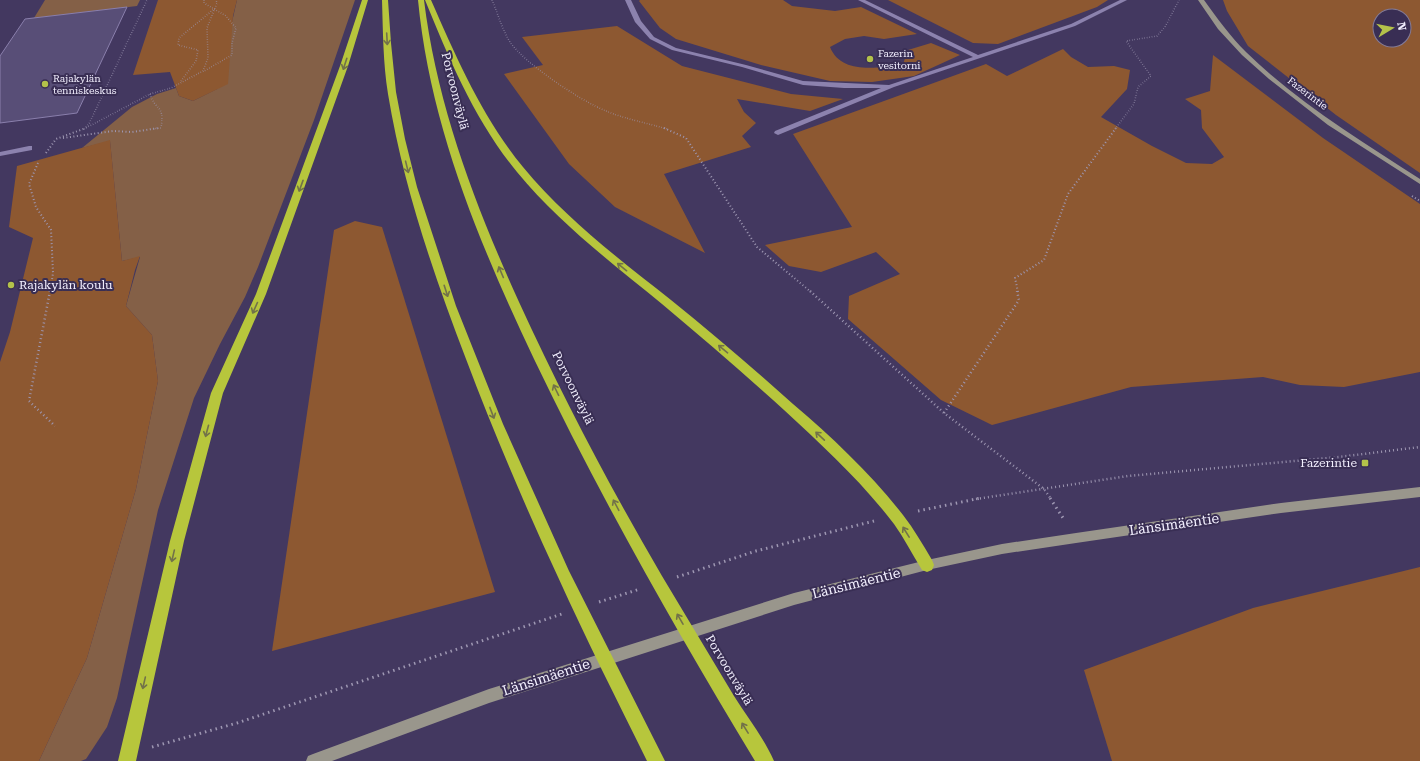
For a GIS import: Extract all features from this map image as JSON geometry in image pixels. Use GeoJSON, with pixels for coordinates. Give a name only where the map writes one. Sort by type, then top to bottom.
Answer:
{"type":"FeatureCollection","features":[{"type":"Feature","properties":{"kind":"highway"},"geometry":{"type":"LineString","coordinates":[[127,758],[177,541],[217,393],[261,294],[344,66],[365,0]]}},
{"type":"Feature","properties":{"kind":"highway"},"geometry":{"type":"LineString","coordinates":[[385,0],[387,43],[401,139],[412,188],[451,306],[497,424],[564,575],[656,761]]}},
{"type":"Feature","properties":{"kind":"highway","name":"Porvoonväylä"},"geometry":{"type":"LineString","coordinates":[[421,0],[430,59],[454,152],[478,220],[513,302],[567,415],[637,544],[713,676],[765,761]]}},
{"type":"Feature","properties":{"kind":"highway"},"geometry":{"type":"LineString","coordinates":[[428,0],[455,66],[474,103],[496,138],[521,171],[561,213],[616,262],[687,319],[766,386],[872,487],[896,516],[927,565]]}},
{"type":"Feature","properties":{"kind":"main road","name":"Fazerintie"},"geometry":{"type":"LineString","coordinates":[[1201,0],[1222,29],[1245,54],[1284,88],[1342,130],[1420,182]]}},
{"type":"Feature","properties":{"kind":"main road","name":"Länsimäentie"},"geometry":{"type":"LineString","coordinates":[[313,761],[489,696],[794,599],[927,565],[1002,549],[1076,538],[1281,508],[1420,492]]}},
{"type":"Feature","properties":{"kind":"street"},"geometry":{"type":"LineString","coordinates":[[628,0],[638,22],[652,38],[674,49],[744,66],[803,83],[844,86],[892,86]]}},
{"type":"Feature","properties":{"kind":"street"},"geometry":{"type":"LineString","coordinates":[[861,0],[978,57]]}},
{"type":"Feature","properties":{"kind":"street"},"geometry":{"type":"LineString","coordinates":[[778,133],[892,86],[1073,25],[1124,0]]}},
{"type":"Feature","properties":{"kind":"street"},"geometry":{"type":"LineString","coordinates":[[0,154],[29,148]]}},
{"type":"Feature","properties":{"kind":"path"},"geometry":{"type":"LineString","coordinates":[[83,130],[89,124],[147,0]]}},
{"type":"Feature","properties":{"kind":"path"},"geometry":{"type":"LineString","coordinates":[[55,426],[29,401],[40,349],[53,273],[51,230],[36,207],[29,184],[37,164],[56,139],[83,130],[150,94],[180,83],[232,55],[232,43],[236,28],[234,22],[225,14],[204,3],[204,0]]}},
{"type":"Feature","properties":{"kind":"path"},"geometry":{"type":"LineString","coordinates":[[204,71],[208,58],[207,28],[216,0]]}},
{"type":"Feature","properties":{"kind":"path"},"geometry":{"type":"LineString","coordinates":[[492,0],[512,44],[535,65],[585,101],[605,111],[671,130],[686,138],[757,246],[814,295],[944,413],[1044,489],[1076,538]]}},
{"type":"Feature","properties":{"kind":"path"},"geometry":{"type":"LineString","coordinates":[[944,413],[1018,300],[1015,278],[1044,260],[1068,194],[1134,104],[1138,87],[1151,76],[1126,41],[1157,36],[1165,27],[1179,0]]}},
{"type":"Feature","properties":{"kind":"path"},"geometry":{"type":"LineString","coordinates":[[180,83],[196,61],[198,50],[178,45],[179,38],[214,9]]}},
{"type":"Feature","properties":{"kind":"path"},"geometry":{"type":"LineString","coordinates":[[56,139],[112,131],[132,132],[161,128],[163,115],[159,105],[152,101],[150,94]]}},
{"type":"Feature","properties":{"kind":"path"},"geometry":{"type":"LineString","coordinates":[[672,578],[756,551],[896,516],[983,498],[1128,476],[1339,457],[1420,447]]}},
{"type":"Feature","properties":{"kind":"path"},"geometry":{"type":"LineString","coordinates":[[597,603],[642,588]]}},
{"type":"Feature","properties":{"kind":"path"},"geometry":{"type":"LineString","coordinates":[[127,758],[237,723],[475,642],[566,613]]}},
{"type":"Feature","properties":{"kind":"shaded area"},"geometry":{"type":"Polygon","coordinates":[[[45,0],[140,0],[137,6],[34,18],[45,0]]]}},
{"type":"Feature","properties":{"kind":"shaded area"},"geometry":{"type":"Polygon","coordinates":[[[158,0],[237,0],[233,16],[228,84],[193,101],[179,96],[170,72],[133,75],[158,0]]]}},
{"type":"Feature","properties":{"kind":"shaded area"},"geometry":{"type":"Polygon","coordinates":[[[237,0],[355,0],[314,120],[258,267],[245,297],[194,398],[158,510],[117,698],[107,727],[86,759],[81,761],[39,761],[87,658],[136,489],[158,381],[152,335],[126,306],[140,257],[122,261],[110,141],[82,148],[132,107],[157,94],[176,88],[179,96],[193,101],[217,89],[237,0]]]}},
{"type":"Feature","properties":{"kind":"shaded area"},"geometry":{"type":"Polygon","coordinates":[[[783,0],[792,6],[835,11],[861,7],[917,34],[884,39],[864,36],[845,39],[830,47],[835,56],[843,62],[862,68],[903,64],[908,50],[931,43],[960,55],[914,76],[872,82],[830,81],[761,65],[676,39],[660,28],[639,1],[783,0]]]}},
{"type":"Feature","properties":{"kind":"shaded area"},"geometry":{"type":"Polygon","coordinates":[[[888,0],[1108,0],[1097,7],[998,44],[973,43],[888,0]]]}},
{"type":"Feature","properties":{"kind":"shaded area"},"geometry":{"type":"Polygon","coordinates":[[[1223,0],[1420,0],[1420,173],[1336,115],[1248,46],[1227,11],[1223,0]]]}},
{"type":"Feature","properties":{"kind":"shaded area"},"geometry":{"type":"Polygon","coordinates":[[[617,26],[682,66],[791,94],[843,99],[810,111],[737,99],[744,112],[756,123],[742,136],[751,147],[664,174],[705,253],[615,207],[569,164],[504,74],[543,65],[522,37],[617,26]]]}},
{"type":"Feature","properties":{"kind":"shaded area"},"geometry":{"type":"Polygon","coordinates":[[[1063,49],[1071,57],[1088,67],[1114,66],[1130,70],[1127,89],[1101,117],[1152,146],[1186,163],[1212,164],[1224,157],[1202,128],[1201,110],[1185,99],[1210,91],[1213,55],[1323,138],[1420,204],[1420,372],[1344,387],[1300,385],[1263,377],[1131,387],[992,425],[941,400],[848,319],[849,296],[900,274],[876,252],[821,272],[789,266],[765,245],[852,227],[793,134],[986,64],[1007,76],[1063,49]]]}},
{"type":"Feature","properties":{"kind":"shaded area"},"geometry":{"type":"Polygon","coordinates":[[[110,140],[122,261],[140,256],[126,306],[152,335],[158,381],[136,489],[87,658],[39,761],[0,761],[0,362],[10,332],[33,238],[9,227],[17,166],[110,140]]]}},
{"type":"Feature","properties":{"kind":"shaded area"},"geometry":{"type":"Polygon","coordinates":[[[355,221],[382,227],[495,592],[272,651],[334,230],[355,221]]]}},
{"type":"Feature","properties":{"kind":"shaded area"},"geometry":{"type":"Polygon","coordinates":[[[1420,567],[1420,761],[1112,761],[1084,670],[1253,608],[1420,567]]]}},
{"type":"Feature","properties":{"kind":"building","name":"Rajakylän tenniskeskus"},"geometry":{"type":"Polygon","coordinates":[[[127,7],[77,113],[0,123],[0,56],[25,19],[127,7]]]}},
{"type":"Feature","properties":{"kind":"place","name":"Fazerin vesitorni"},"geometry":{"type":"Point","coordinates":[870,59]}},
{"type":"Feature","properties":{"kind":"place","name":"Rajakylän tenniskeskus"},"geometry":{"type":"Point","coordinates":[45,84]}},
{"type":"Feature","properties":{"kind":"place","name":"Rajakylän koulu"},"geometry":{"type":"Point","coordinates":[11,285]}},
{"type":"Feature","properties":{"kind":"place","name":"Fazerintie"},"geometry":{"type":"Point","coordinates":[1365,463]}}]}
